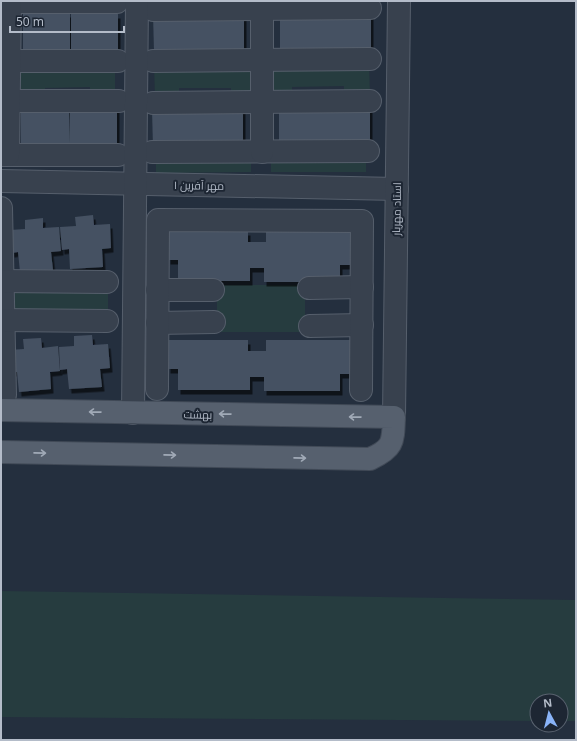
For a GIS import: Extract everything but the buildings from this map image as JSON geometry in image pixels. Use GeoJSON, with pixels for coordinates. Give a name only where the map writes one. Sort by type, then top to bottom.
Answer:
{"type":"FeatureCollection","features":[{"type":"Feature","properties":{"kind":"main road","name":"بهشت"},"geometry":{"type":"LineString","coordinates":[[3,403],[133,412],[394,417]]}},
{"type":"Feature","properties":{"kind":"main road"},"geometry":{"type":"LineString","coordinates":[[1,452],[370,459],[386,451],[393,437],[394,417]]}},
{"type":"Feature","properties":{"kind":"street","name":"استاد مهریار"},"geometry":{"type":"LineString","coordinates":[[394,417],[399,1]]}},
{"type":"Feature","properties":{"kind":"street"},"geometry":{"type":"LineString","coordinates":[[118,155],[4,155],[7,2],[136,5],[262,5],[370,8]]}},
{"type":"Feature","properties":{"kind":"street"},"geometry":{"type":"LineString","coordinates":[[133,412],[136,5]]}},
{"type":"Feature","properties":{"kind":"street"},"geometry":{"type":"LineString","coordinates":[[262,5],[262,152]]}},
{"type":"Feature","properties":{"kind":"street"},"geometry":{"type":"LineString","coordinates":[[153,61],[370,59]]}},
{"type":"Feature","properties":{"kind":"street"},"geometry":{"type":"LineString","coordinates":[[5,61],[118,61]]}},
{"type":"Feature","properties":{"kind":"street"},"geometry":{"type":"LineString","coordinates":[[5,101],[119,101]]}},
{"type":"Feature","properties":{"kind":"street"},"geometry":{"type":"LineString","coordinates":[[153,103],[370,101]]}},
{"type":"Feature","properties":{"kind":"street"},"geometry":{"type":"LineString","coordinates":[[152,152],[368,151]]}},
{"type":"Feature","properties":{"kind":"street","name":"مهر آفرین ۱"},"geometry":{"type":"LineString","coordinates":[[1,181],[397,189]]}},
{"type":"Feature","properties":{"kind":"street"},"geometry":{"type":"LineString","coordinates":[[247,186],[248,221]]}},
{"type":"Feature","properties":{"kind":"street"},"geometry":{"type":"LineString","coordinates":[[1,208],[3,403]]}},
{"type":"Feature","properties":{"kind":"street"},"geometry":{"type":"LineString","coordinates":[[157,389],[158,220],[362,221],[361,390]]}},
{"type":"Feature","properties":{"kind":"street"},"geometry":{"type":"LineString","coordinates":[[2,281],[107,282]]}},
{"type":"Feature","properties":{"kind":"street"},"geometry":{"type":"LineString","coordinates":[[309,288],[362,287]]}},
{"type":"Feature","properties":{"kind":"street"},"geometry":{"type":"LineString","coordinates":[[157,290],[213,290]]}},
{"type":"Feature","properties":{"kind":"street"},"geometry":{"type":"LineString","coordinates":[[2,320],[107,321]]}},
{"type":"Feature","properties":{"kind":"street"},"geometry":{"type":"LineString","coordinates":[[157,323],[214,322]]}},
{"type":"Feature","properties":{"kind":"street"},"geometry":{"type":"LineString","coordinates":[[310,326],[362,325]]}},
{"type":"Feature","properties":{"kind":"green space"},"geometry":{"type":"Polygon","coordinates":[[[369,63],[370,95],[344,95],[344,86],[292,87],[292,96],[268,96],[268,64],[369,63]]]}},
{"type":"Feature","properties":{"kind":"green space"},"geometry":{"type":"Polygon","coordinates":[[[20,64],[115,64],[115,95],[90,96],[90,87],[45,88],[45,97],[21,97],[20,64]]]}},
{"type":"Feature","properties":{"kind":"green space"},"geometry":{"type":"Polygon","coordinates":[[[256,64],[256,96],[231,96],[231,88],[179,88],[179,97],[155,97],[154,65],[256,64]]]}},
{"type":"Feature","properties":{"kind":"green space"},"geometry":{"type":"Polygon","coordinates":[[[251,160],[251,172],[156,173],[156,161],[251,160]]]}},
{"type":"Feature","properties":{"kind":"green space"},"geometry":{"type":"Polygon","coordinates":[[[366,160],[366,172],[271,172],[271,161],[366,160]]]}},
{"type":"Feature","properties":{"kind":"green space"},"geometry":{"type":"Polygon","coordinates":[[[217,285],[305,285],[305,332],[217,332],[217,285]]]}},
{"type":"Feature","properties":{"kind":"green space"},"geometry":{"type":"Polygon","coordinates":[[[108,288],[108,311],[15,312],[15,289],[108,288]]]}},
{"type":"Feature","properties":{"kind":"green space"},"geometry":{"type":"Polygon","coordinates":[[[1,591],[576,600],[576,721],[569,721],[569,693],[529,693],[529,721],[1,717],[1,591]]]}}]}
